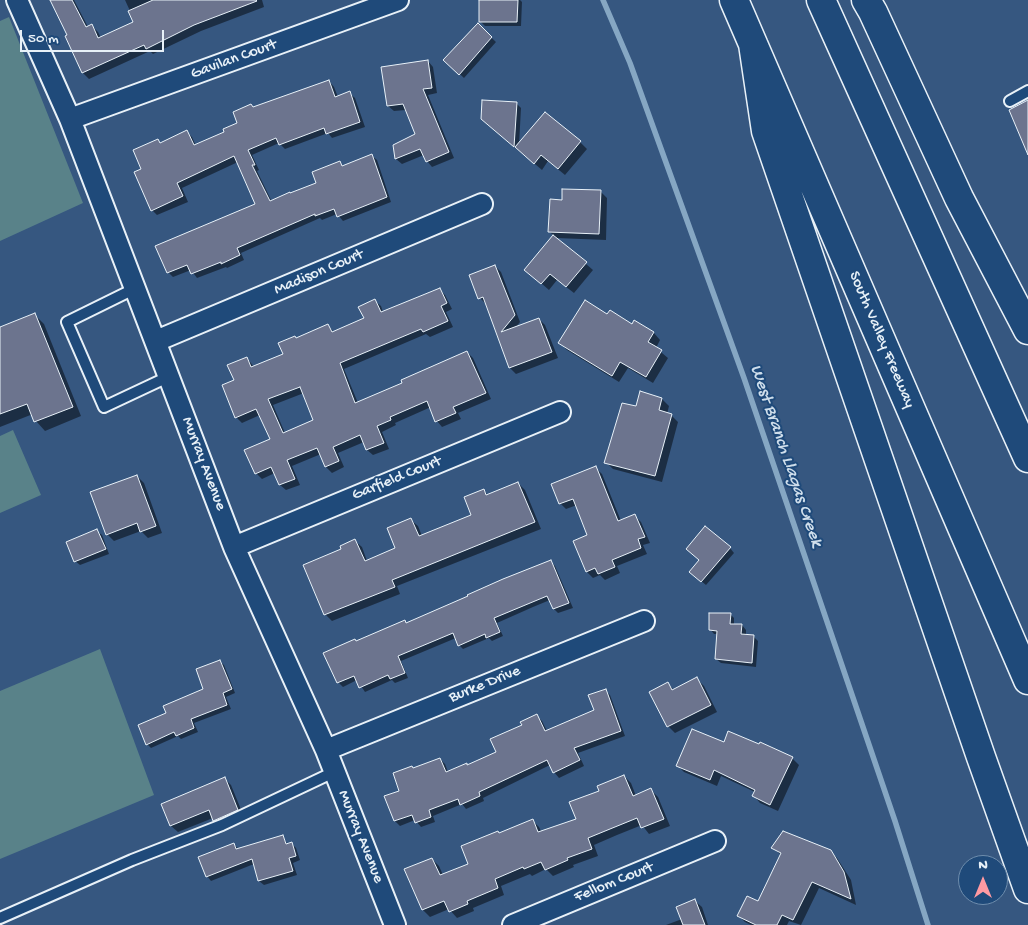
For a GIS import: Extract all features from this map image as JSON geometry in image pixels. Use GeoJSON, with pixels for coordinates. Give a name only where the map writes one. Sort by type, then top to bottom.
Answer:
{"type":"FeatureCollection","features":[{"type":"Feature","properties":{"kind":"highway","name":"South Valley Freeway"},"geometry":{"type":"LineString","coordinates":[[734,0],[1028,680]]}},
{"type":"Feature","properties":{"kind":"highway"},"geometry":{"type":"LineString","coordinates":[[822,0],[1028,458]]}},
{"type":"Feature","properties":{"kind":"highway"},"geometry":{"type":"LineString","coordinates":[[866,0],[959,198],[1028,330]]}},
{"type":"Feature","properties":{"kind":"highway"},"geometry":{"type":"LineString","coordinates":[[752,44],[766,131],[1028,890]]}},
{"type":"Feature","properties":{"kind":"street","name":"Murray Avenue"},"geometry":{"type":"LineString","coordinates":[[17,0],[70,119],[234,547],[326,750],[395,925]]}},
{"type":"Feature","properties":{"kind":"street","name":"Gavilan Court"},"geometry":{"type":"LineString","coordinates":[[70,119],[398,0]]}},
{"type":"Feature","properties":{"kind":"street","name":"Madison Court"},"geometry":{"type":"LineString","coordinates":[[156,341],[482,204]]}},
{"type":"Feature","properties":{"kind":"street","name":"Garfield Court"},"geometry":{"type":"LineString","coordinates":[[234,547],[560,412]]}},
{"type":"Feature","properties":{"kind":"street","name":"Burke Drive"},"geometry":{"type":"LineString","coordinates":[[326,750],[644,621]]}},
{"type":"Feature","properties":{"kind":"street","name":"Fellom Court"},"geometry":{"type":"LineString","coordinates":[[513,925],[715,841]]}},
{"type":"Feature","properties":{"kind":"lane"},"geometry":{"type":"LineString","coordinates":[[1010,101],[1028,90]]}},
{"type":"Feature","properties":{"kind":"lane"},"geometry":{"type":"LineString","coordinates":[[136,288],[67,322],[104,407],[170,376]]}},
{"type":"Feature","properties":{"kind":"lane"},"geometry":{"type":"LineString","coordinates":[[0,918],[132,860],[222,825],[334,772]]}},
{"type":"Feature","properties":{"kind":"green space"},"geometry":{"type":"Polygon","coordinates":[[[9,17],[83,203],[0,241],[0,21],[9,17]]]}},
{"type":"Feature","properties":{"kind":"green space"},"geometry":{"type":"Polygon","coordinates":[[[13,430],[41,495],[0,513],[0,436],[13,430]]]}},
{"type":"Feature","properties":{"kind":"green space"},"geometry":{"type":"Polygon","coordinates":[[[100,649],[154,795],[0,859],[0,691],[100,649]]]}},
{"type":"Feature","properties":{"kind":"building"},"geometry":{"type":"Polygon","coordinates":[[[50,0],[72,0],[86,27],[92,24],[98,38],[133,22],[128,11],[153,0],[257,1],[194,25],[146,49],[144,45],[82,73],[65,36],[67,35],[50,0]]]}},
{"type":"Feature","properties":{"kind":"building"},"geometry":{"type":"Polygon","coordinates":[[[479,0],[518,0],[517,22],[479,22],[479,0]]]}},
{"type":"Feature","properties":{"kind":"building"},"geometry":{"type":"Polygon","coordinates":[[[478,23],[492,37],[459,75],[443,60],[478,23]]]}},
{"type":"Feature","properties":{"kind":"building"},"geometry":{"type":"Polygon","coordinates":[[[428,60],[432,88],[423,89],[449,152],[426,162],[420,149],[395,159],[393,145],[415,134],[403,104],[387,106],[381,67],[428,60]]]}},
{"type":"Feature","properties":{"kind":"building"},"geometry":{"type":"Polygon","coordinates":[[[329,80],[335,97],[350,91],[360,122],[326,134],[324,128],[279,145],[276,138],[248,150],[255,165],[252,165],[270,201],[316,183],[312,172],[340,161],[342,166],[372,154],[387,197],[337,217],[334,209],[315,216],[315,214],[237,248],[240,255],[221,264],[221,262],[191,274],[187,265],[167,273],[155,246],[255,204],[234,156],[177,183],[183,196],[151,211],[134,172],[141,169],[133,150],[158,139],[160,143],[187,130],[194,145],[224,132],[223,129],[237,123],[233,112],[251,104],[253,107],[329,80]]]}},
{"type":"Feature","properties":{"kind":"building"},"geometry":{"type":"Polygon","coordinates":[[[482,100],[517,102],[514,147],[481,119],[482,100]]]}},
{"type":"Feature","properties":{"kind":"building"},"geometry":{"type":"Polygon","coordinates":[[[1028,100],[1028,155],[1009,110],[1028,100]]]}},
{"type":"Feature","properties":{"kind":"building"},"geometry":{"type":"Polygon","coordinates":[[[545,112],[581,141],[558,169],[541,155],[534,164],[515,147],[545,112]]]}},
{"type":"Feature","properties":{"kind":"building"},"geometry":{"type":"Polygon","coordinates":[[[562,189],[601,190],[599,234],[548,232],[550,199],[562,200],[562,189]]]}},
{"type":"Feature","properties":{"kind":"building"},"geometry":{"type":"Polygon","coordinates":[[[553,235],[587,262],[566,287],[550,274],[541,284],[524,270],[553,235]]]}},
{"type":"Feature","properties":{"kind":"building"},"geometry":{"type":"Polygon","coordinates":[[[495,265],[515,315],[501,332],[539,318],[552,352],[509,368],[483,297],[478,299],[469,275],[495,265]]]}},
{"type":"Feature","properties":{"kind":"building"},"geometry":{"type":"Polygon","coordinates":[[[440,288],[447,303],[441,306],[448,321],[423,332],[421,329],[340,363],[355,403],[402,383],[401,380],[467,351],[486,393],[453,407],[456,413],[435,422],[427,401],[390,417],[391,420],[377,426],[384,443],[366,450],[360,435],[333,447],[339,461],[325,467],[317,448],[287,460],[295,479],[279,485],[271,467],[255,474],[244,450],[270,439],[256,409],[235,418],[222,385],[234,380],[227,365],[247,357],[251,367],[283,354],[278,343],[295,336],[296,338],[328,324],[332,332],[364,318],[358,307],[375,299],[381,312],[440,288]],[[300,387],[268,399],[283,433],[313,420],[300,387]]]}},
{"type":"Feature","properties":{"kind":"building"},"geometry":{"type":"Polygon","coordinates":[[[585,300],[607,314],[610,310],[632,324],[634,320],[654,332],[648,342],[662,350],[646,377],[620,362],[612,376],[558,343],[585,300]]]}},
{"type":"Feature","properties":{"kind":"building"},"geometry":{"type":"Polygon","coordinates":[[[35,313],[73,407],[34,422],[27,404],[0,414],[0,327],[35,313]]]}},
{"type":"Feature","properties":{"kind":"building"},"geometry":{"type":"Polygon","coordinates":[[[640,391],[662,398],[659,410],[672,414],[655,476],[604,463],[622,403],[636,406],[640,391]]]}},
{"type":"Feature","properties":{"kind":"building"},"geometry":{"type":"Polygon","coordinates":[[[596,466],[618,521],[635,514],[645,537],[638,539],[641,548],[612,560],[615,567],[598,574],[595,568],[586,572],[573,541],[587,535],[573,499],[559,504],[551,484],[596,466]]]}},
{"type":"Feature","properties":{"kind":"building"},"geometry":{"type":"Polygon","coordinates":[[[137,475],[156,526],[140,532],[137,523],[106,535],[90,492],[137,475]]]}},
{"type":"Feature","properties":{"kind":"building"},"geometry":{"type":"Polygon","coordinates":[[[518,482],[535,522],[392,580],[395,587],[324,615],[303,565],[341,549],[340,546],[355,539],[365,561],[395,548],[387,528],[411,518],[419,536],[471,515],[464,497],[484,489],[486,495],[518,482]]]}},
{"type":"Feature","properties":{"kind":"building"},"geometry":{"type":"Polygon","coordinates":[[[705,526],[731,547],[701,582],[689,572],[699,560],[686,549],[705,526]]]}},
{"type":"Feature","properties":{"kind":"building"},"geometry":{"type":"Polygon","coordinates":[[[97,529],[106,549],[74,562],[66,542],[97,529]]]}},
{"type":"Feature","properties":{"kind":"building"},"geometry":{"type":"Polygon","coordinates":[[[551,560],[569,603],[553,609],[547,596],[494,618],[500,632],[486,638],[485,634],[458,646],[453,633],[398,656],[405,673],[390,679],[388,675],[359,688],[354,676],[337,683],[323,653],[405,620],[406,623],[503,579],[551,560]]]}},
{"type":"Feature","properties":{"kind":"building"},"geometry":{"type":"Polygon","coordinates":[[[709,613],[731,613],[730,624],[742,624],[741,634],[754,635],[752,663],[715,659],[717,631],[709,630],[709,613]]]}},
{"type":"Feature","properties":{"kind":"building"},"geometry":{"type":"Polygon","coordinates":[[[220,660],[232,689],[223,693],[227,705],[191,719],[194,728],[176,736],[174,732],[146,745],[138,725],[166,713],[163,706],[203,689],[196,669],[220,660]]]}},
{"type":"Feature","properties":{"kind":"building"},"geometry":{"type":"Polygon","coordinates":[[[697,677],[711,705],[667,727],[649,692],[668,682],[672,690],[697,677]]]}},
{"type":"Feature","properties":{"kind":"building"},"geometry":{"type":"Polygon","coordinates":[[[606,689],[621,731],[574,748],[580,760],[553,773],[547,760],[479,792],[480,796],[460,805],[458,799],[429,810],[431,817],[415,823],[412,815],[394,821],[384,796],[399,791],[393,773],[440,758],[446,772],[467,763],[467,765],[496,752],[490,739],[522,725],[520,722],[537,714],[545,731],[594,710],[588,695],[606,689]]]}},
{"type":"Feature","properties":{"kind":"building"},"geometry":{"type":"Polygon","coordinates":[[[692,729],[724,742],[728,731],[759,744],[760,742],[793,757],[770,805],[752,796],[755,790],[714,770],[710,780],[676,766],[692,729]]]}},
{"type":"Feature","properties":{"kind":"building"},"geometry":{"type":"Polygon","coordinates":[[[624,775],[633,796],[651,788],[664,819],[641,828],[637,818],[588,838],[592,849],[567,858],[568,860],[545,870],[541,862],[524,869],[523,867],[495,879],[498,888],[467,901],[468,904],[449,912],[444,901],[422,910],[404,869],[432,858],[440,875],[468,864],[461,846],[533,819],[538,832],[576,819],[569,802],[599,791],[597,786],[624,775]]]}},
{"type":"Feature","properties":{"kind":"building"},"geometry":{"type":"Polygon","coordinates":[[[225,777],[238,810],[213,821],[209,810],[170,826],[161,804],[225,777]]]}},
{"type":"Feature","properties":{"kind":"building"},"geometry":{"type":"Polygon","coordinates":[[[783,831],[831,850],[844,872],[851,899],[812,882],[793,920],[782,915],[777,925],[756,925],[737,916],[747,896],[758,901],[781,853],[771,848],[783,831]]]}},
{"type":"Feature","properties":{"kind":"building"},"geometry":{"type":"Polygon","coordinates":[[[283,835],[286,844],[292,842],[296,856],[289,858],[293,871],[258,881],[252,859],[206,877],[198,857],[234,843],[236,849],[283,835]]]}},
{"type":"Feature","properties":{"kind":"building"},"geometry":{"type":"Polygon","coordinates":[[[695,899],[705,925],[683,925],[676,907],[695,899]]]}},
{"type":"Feature","properties":{"kind":"waterway","name":"West Branch Llagas Creek"},"geometry":{"type":"LineString","coordinates":[[603,0],[630,63],[744,378],[895,821],[928,925]]}}]}
